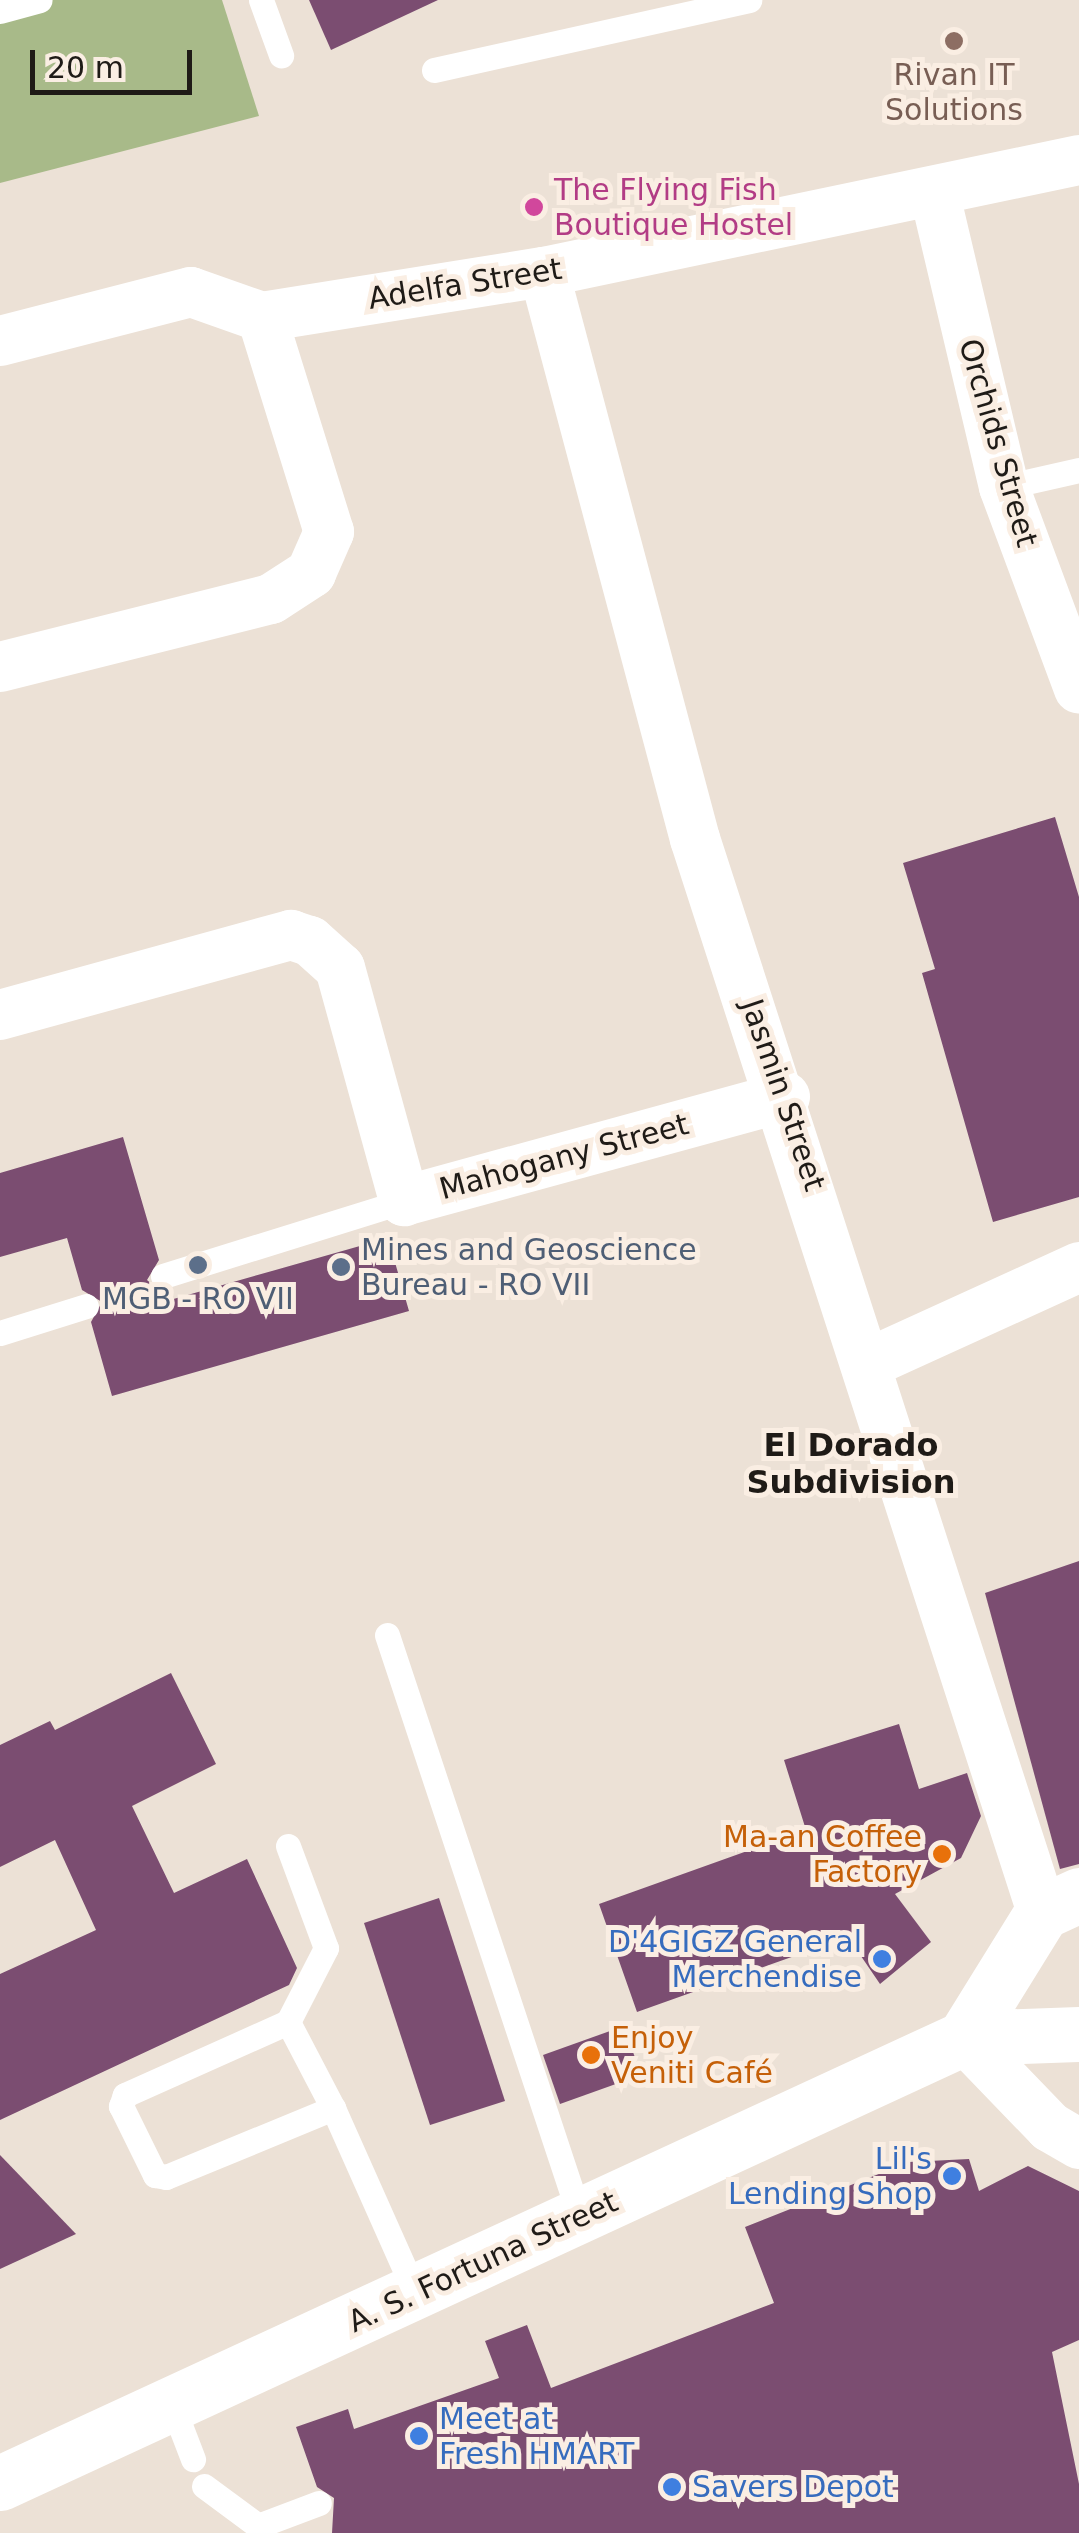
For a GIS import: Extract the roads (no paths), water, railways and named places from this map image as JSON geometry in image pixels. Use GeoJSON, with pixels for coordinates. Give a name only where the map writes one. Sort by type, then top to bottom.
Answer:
{"type":"FeatureCollection","features":[{"type":"Feature","properties":{"kind":"main road"},"geometry":{"type":"LineString","coordinates":[[964,2038],[1060,1903]]}},
{"type":"Feature","properties":{"kind":"main road","name":"A. S. Fortuna Street"},"geometry":{"type":"LineString","coordinates":[[0,2483],[173,2407],[964,2038],[1079,2034]]}},
{"type":"Feature","properties":{"kind":"street","name":"Adelfa Street"},"geometry":{"type":"LineString","coordinates":[[262,317],[544,272],[1079,160]]}},
{"type":"Feature","properties":{"kind":"street","name":"Orchids Street"},"geometry":{"type":"LineString","coordinates":[[934,191],[1004,487],[1079,689]]}},
{"type":"Feature","properties":{"kind":"street","name":"Jasmin Street"},"geometry":{"type":"LineString","coordinates":[[544,272],[695,840],[785,1097],[871,1362],[1060,1903]]}},
{"type":"Feature","properties":{"kind":"street"},"geometry":{"type":"LineString","coordinates":[[0,341],[191,292],[262,317],[329,532],[311,573],[272,599],[0,667]]}},
{"type":"Feature","properties":{"kind":"street","name":"Mahogany Street"},"geometry":{"type":"LineString","coordinates":[[0,1015],[290,935],[310,941],[340,968],[404,1201],[785,1097]]}},
{"type":"Feature","properties":{"kind":"street"},"geometry":{"type":"LineString","coordinates":[[871,1362],[1079,1268]]}},
{"type":"Feature","properties":{"kind":"street"},"geometry":{"type":"LineString","coordinates":[[964,2038],[1050,2127],[1079,2144]]}},
{"type":"Feature","properties":{"kind":"lane"},"geometry":{"type":"LineString","coordinates":[[0,11],[40,0]]}},
{"type":"Feature","properties":{"kind":"lane"},"geometry":{"type":"LineString","coordinates":[[260,0],[281,55]]}},
{"type":"Feature","properties":{"kind":"lane"},"geometry":{"type":"LineString","coordinates":[[434,70],[749,0]]}},
{"type":"Feature","properties":{"kind":"lane"},"geometry":{"type":"LineString","coordinates":[[1004,487],[1079,470]]}},
{"type":"Feature","properties":{"kind":"lane"},"geometry":{"type":"LineString","coordinates":[[163,1276],[404,1201]]}},
{"type":"Feature","properties":{"kind":"lane"},"geometry":{"type":"LineString","coordinates":[[0,1333],[86,1306]]}},
{"type":"Feature","properties":{"kind":"lane"},"geometry":{"type":"LineString","coordinates":[[387,1635],[580,2217]]}},
{"type":"Feature","properties":{"kind":"lane"},"geometry":{"type":"LineString","coordinates":[[288,1846],[326,1948],[288,2022],[125,2095],[121,2106],[155,2175],[174,2176],[333,2108]]}},
{"type":"Feature","properties":{"kind":"lane"},"geometry":{"type":"LineString","coordinates":[[288,2022],[333,2108],[416,2294]]}},
{"type":"Feature","properties":{"kind":"lane"},"geometry":{"type":"LineString","coordinates":[[173,2407],[193,2459]]}},
{"type":"Feature","properties":{"kind":"lane"},"geometry":{"type":"LineString","coordinates":[[204,2486],[258,2526],[319,2503]]}},
{"type":"Feature","properties":{"kind":"place","name":"Rivan IT Solutions"},"geometry":{"type":"Point","coordinates":[954,41]}},
{"type":"Feature","properties":{"kind":"place","name":"The Flying Fish Boutique Hostel"},"geometry":{"type":"Point","coordinates":[534,207]}},
{"type":"Feature","properties":{"kind":"place","name":"MGB - RO VII"},"geometry":{"type":"Point","coordinates":[198,1265]}},
{"type":"Feature","properties":{"kind":"place","name":"Mines and Geoscience Bureau - RO VII"},"geometry":{"type":"Point","coordinates":[341,1267]}},
{"type":"Feature","properties":{"kind":"place","name":"Ma-an Coffee Factory"},"geometry":{"type":"Point","coordinates":[942,1854]}},
{"type":"Feature","properties":{"kind":"place","name":"D'4GIGZ General Merchendise"},"geometry":{"type":"Point","coordinates":[882,1959]}},
{"type":"Feature","properties":{"kind":"place","name":"Enjoy Veniti Café"},"geometry":{"type":"Point","coordinates":[591,2055]}},
{"type":"Feature","properties":{"kind":"place","name":"Lil's Lending Shop"},"geometry":{"type":"Point","coordinates":[952,2176]}},
{"type":"Feature","properties":{"kind":"place","name":"Meet at Fresh HMART"},"geometry":{"type":"Point","coordinates":[419,2436]}},
{"type":"Feature","properties":{"kind":"place","name":"Savers Depot"},"geometry":{"type":"Point","coordinates":[672,2487]}},
{"type":"Feature","properties":{"kind":"district","name":"El Dorado Subdivision"},"geometry":{"type":"Point","coordinates":[851,1464]}}]}
